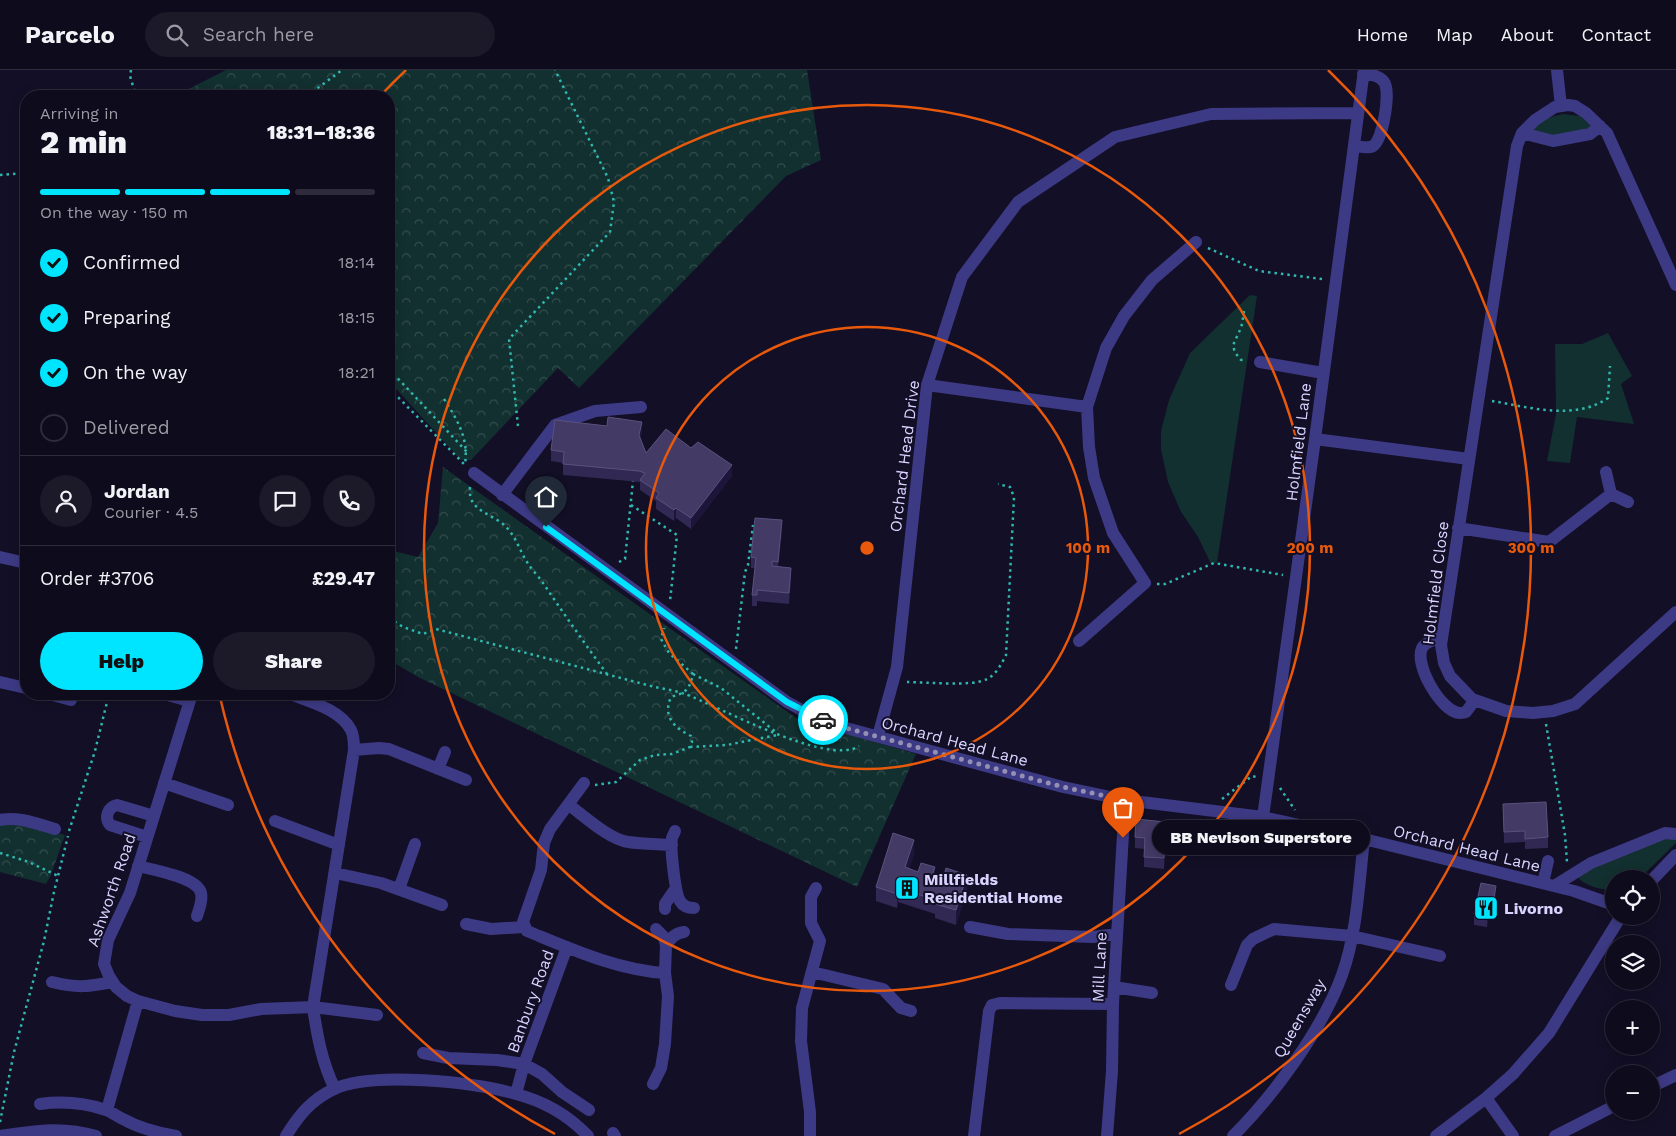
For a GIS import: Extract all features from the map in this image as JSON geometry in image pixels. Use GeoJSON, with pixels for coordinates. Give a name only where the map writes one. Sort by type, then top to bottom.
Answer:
{"type":"FeatureCollection","features":[{"type":"Feature","properties":{"kind":"street"},"geometry":{"type":"LineString","coordinates":[[1557,70],[1561,106]]}},
{"type":"Feature","properties":{"kind":"street"},"geometry":{"type":"LineString","coordinates":[[1354,146],[1370,147],[1375,144],[1382,132],[1387,95],[1387,87],[1384,81],[1378,76],[1363,72]]}},
{"type":"Feature","properties":{"kind":"street","name":"Holmfield Lane"},"geometry":{"type":"LineString","coordinates":[[1263,817],[1316,439],[1363,72]]}},
{"type":"Feature","properties":{"kind":"street"},"geometry":{"type":"LineString","coordinates":[[1522,133],[1535,120],[1555,107],[1568,105],[1575,106],[1600,126],[1607,133],[1676,285]]}},
{"type":"Feature","properties":{"kind":"street","name":"Orchard Head Drive"},"geometry":{"type":"LineString","coordinates":[[873,735],[897,667],[926,385],[962,277],[1018,202],[1116,137],[1211,114],[1358,113]]}},
{"type":"Feature","properties":{"kind":"street"},"geometry":{"type":"LineString","coordinates":[[1522,133],[1553,141],[1590,134],[1600,126]]}},
{"type":"Feature","properties":{"kind":"street","name":"Holmfield Close"},"geometry":{"type":"LineString","coordinates":[[1522,133],[1517,146],[1440,644],[1444,663],[1450,676],[1472,699],[1506,711],[1533,713],[1553,711],[1575,704],[1676,612]]}},
{"type":"Feature","properties":{"kind":"street"},"geometry":{"type":"LineString","coordinates":[[1078,641],[1145,583],[1113,533],[1094,478],[1089,448],[1087,407],[1106,348],[1124,316],[1152,280],[1196,242]]}},
{"type":"Feature","properties":{"kind":"street"},"geometry":{"type":"LineString","coordinates":[[1260,362],[1323,373]]}},
{"type":"Feature","properties":{"kind":"street"},"geometry":{"type":"LineString","coordinates":[[926,385],[1087,407]]}},
{"type":"Feature","properties":{"kind":"street"},"geometry":{"type":"LineString","coordinates":[[502,495],[555,425],[595,411],[641,407]]}},
{"type":"Feature","properties":{"kind":"street"},"geometry":{"type":"LineString","coordinates":[[1316,439],[1469,459]]}},
{"type":"Feature","properties":{"kind":"street","name":"Orchard Head Lane"},"geometry":{"type":"LineString","coordinates":[[469,469],[787,702],[835,725],[1063,787],[1125,800],[1263,817],[1364,839],[1574,891],[1605,903]]}},
{"type":"Feature","properties":{"kind":"street"},"geometry":{"type":"LineString","coordinates":[[1606,472],[1611,494]]}},
{"type":"Feature","properties":{"kind":"street"},"geometry":{"type":"LineString","coordinates":[[1458,528],[1549,542],[1611,494]]}},
{"type":"Feature","properties":{"kind":"street"},"geometry":{"type":"LineString","coordinates":[[1611,494],[1628,502]]}},
{"type":"Feature","properties":{"kind":"street"},"geometry":{"type":"LineString","coordinates":[[0,557],[20,562]]}},
{"type":"Feature","properties":{"kind":"street"},"geometry":{"type":"LineString","coordinates":[[1442,637],[1426,643],[1422,648],[1420,658],[1424,673],[1432,688],[1443,703],[1460,714],[1466,712],[1476,700]]}},
{"type":"Feature","properties":{"kind":"street"},"geometry":{"type":"LineString","coordinates":[[0,682],[20,687]]}},
{"type":"Feature","properties":{"kind":"street","name":"Ashworth Road"},"geometry":{"type":"LineString","coordinates":[[112,982],[104,964],[108,940],[130,893],[189,700]]}},
{"type":"Feature","properties":{"kind":"street"},"geometry":{"type":"LineString","coordinates":[[305,700],[336,713],[350,729],[354,750],[313,1007],[322,1055],[335,1089]]}},
{"type":"Feature","properties":{"kind":"street"},"geometry":{"type":"LineString","coordinates":[[354,750],[379,748],[389,750],[466,780]]}},
{"type":"Feature","properties":{"kind":"street"},"geometry":{"type":"LineString","coordinates":[[438,769],[445,752]]}},
{"type":"Feature","properties":{"kind":"street"},"geometry":{"type":"LineString","coordinates":[[466,924],[490,929],[524,927],[522,922],[541,870],[544,843],[550,829],[584,783]]}},
{"type":"Feature","properties":{"kind":"street"},"geometry":{"type":"LineString","coordinates":[[164,784],[228,805]]}},
{"type":"Feature","properties":{"kind":"street","name":"Mill Lane"},"geometry":{"type":"LineString","coordinates":[[1107,1136],[1112,1071],[1113,1004],[1125,800]]}},
{"type":"Feature","properties":{"kind":"street"},"geometry":{"type":"LineString","coordinates":[[147,837],[110,825],[107,817],[108,811],[112,806],[117,805],[154,816]]}},
{"type":"Feature","properties":{"kind":"street"},"geometry":{"type":"LineString","coordinates":[[569,805],[620,840],[672,845]]}},
{"type":"Feature","properties":{"kind":"street"},"geometry":{"type":"LineString","coordinates":[[0,820],[22,820],[55,829]]}},
{"type":"Feature","properties":{"kind":"street"},"geometry":{"type":"LineString","coordinates":[[275,821],[339,845]]}},
{"type":"Feature","properties":{"kind":"street"},"geometry":{"type":"LineString","coordinates":[[675,831],[672,845],[676,888],[681,903],[689,908],[694,908]]}},
{"type":"Feature","properties":{"kind":"street"},"geometry":{"type":"LineString","coordinates":[[1548,861],[1549,885],[1591,863],[1666,833],[1676,834]]}},
{"type":"Feature","properties":{"kind":"street","name":"Queensway"},"geometry":{"type":"LineString","coordinates":[[1233,1136],[1247,1122],[1279,1082],[1329,1006],[1342,974],[1352,936],[1364,839]]}},
{"type":"Feature","properties":{"kind":"street"},"geometry":{"type":"LineString","coordinates":[[400,889],[415,844]]}},
{"type":"Feature","properties":{"kind":"street"},"geometry":{"type":"LineString","coordinates":[[1660,872],[1676,855]]}},
{"type":"Feature","properties":{"kind":"street"},"geometry":{"type":"LineString","coordinates":[[138,866],[188,880],[197,886],[201,893],[201,903],[197,916]]}},
{"type":"Feature","properties":{"kind":"street"},"geometry":{"type":"LineString","coordinates":[[335,873],[400,889],[442,905]]}},
{"type":"Feature","properties":{"kind":"street"},"geometry":{"type":"LineString","coordinates":[[665,909],[665,904],[676,888]]}},
{"type":"Feature","properties":{"kind":"street"},"geometry":{"type":"LineString","coordinates":[[810,1136],[810,1112],[801,1041],[802,1008],[820,941],[812,923],[812,896],[816,888]]}},
{"type":"Feature","properties":{"kind":"street"},"geometry":{"type":"LineString","coordinates":[[1436,1136],[1486,1098],[1513,1074],[1549,1034],[1616,925]]}},
{"type":"Feature","properties":{"kind":"street","name":"Banbury Road"},"geometry":{"type":"LineString","coordinates":[[516,1094],[524,1064],[566,947],[527,931],[524,927]]}},
{"type":"Feature","properties":{"kind":"street"},"geometry":{"type":"LineString","coordinates":[[970,927],[1008,934],[1093,937],[1117,934]]}},
{"type":"Feature","properties":{"kind":"street"},"geometry":{"type":"LineString","coordinates":[[653,1084],[661,1068],[665,1044],[668,996],[665,973],[666,945],[664,937],[656,928]]}},
{"type":"Feature","properties":{"kind":"street"},"geometry":{"type":"LineString","coordinates":[[1231,985],[1247,945],[1253,939],[1274,929],[1352,936],[1440,956]]}},
{"type":"Feature","properties":{"kind":"street"},"geometry":{"type":"LineString","coordinates":[[666,945],[672,937],[684,932]]}},
{"type":"Feature","properties":{"kind":"street"},"geometry":{"type":"LineString","coordinates":[[566,947],[634,970],[665,973]]}},
{"type":"Feature","properties":{"kind":"street"},"geometry":{"type":"LineString","coordinates":[[812,972],[883,989],[901,1008],[911,1011]]}},
{"type":"Feature","properties":{"kind":"street"},"geometry":{"type":"LineString","coordinates":[[52,982],[72,987],[87,987],[112,982],[127,996],[138,1001],[175,1011],[202,1015],[313,1007],[377,1014]]}},
{"type":"Feature","properties":{"kind":"street"},"geometry":{"type":"LineString","coordinates":[[1114,987],[1152,993]]}},
{"type":"Feature","properties":{"kind":"street"},"geometry":{"type":"LineString","coordinates":[[107,1110],[138,1001]]}},
{"type":"Feature","properties":{"kind":"street"},"geometry":{"type":"LineString","coordinates":[[974,1136],[989,1011],[992,1005],[1000,1003],[1113,1004]]}},
{"type":"Feature","properties":{"kind":"street"},"geometry":{"type":"LineString","coordinates":[[422,1053],[448,1058],[497,1060],[524,1064],[542,1074],[562,1092],[589,1110]]}},
{"type":"Feature","properties":{"kind":"street"},"geometry":{"type":"LineString","coordinates":[[1660,1083],[1676,1075]]}},
{"type":"Feature","properties":{"kind":"street"},"geometry":{"type":"LineString","coordinates":[[286,1136],[300,1114],[317,1098],[335,1089],[356,1082],[410,1080],[470,1085],[516,1094],[558,1112],[588,1136]]}},
{"type":"Feature","properties":{"kind":"street"},"geometry":{"type":"LineString","coordinates":[[1486,1098],[1513,1136]]}},
{"type":"Feature","properties":{"kind":"street"},"geometry":{"type":"LineString","coordinates":[[40,1104],[69,1102],[107,1110],[124,1120],[161,1134],[176,1136]]}},
{"type":"Feature","properties":{"kind":"street"},"geometry":{"type":"LineString","coordinates":[[1554,1136],[1605,1110]]}},
{"type":"Feature","properties":{"kind":"street"},"geometry":{"type":"LineString","coordinates":[[0,1136],[65,1129],[96,1136]]}},
{"type":"Feature","properties":{"kind":"path"},"geometry":{"type":"LineString","coordinates":[[131,70],[130,76],[134,90]]}},
{"type":"Feature","properties":{"kind":"path"},"geometry":{"type":"LineString","coordinates":[[315,90],[342,70]]}},
{"type":"Feature","properties":{"kind":"path"},"geometry":{"type":"LineString","coordinates":[[518,426],[509,339],[610,232],[614,202],[608,178],[555,70]]}},
{"type":"Feature","properties":{"kind":"path"},"geometry":{"type":"LineString","coordinates":[[0,175],[20,173]]}},
{"type":"Feature","properties":{"kind":"path"},"geometry":{"type":"LineString","coordinates":[[1196,242],[1260,271],[1336,281]]}},
{"type":"Feature","properties":{"kind":"path"},"geometry":{"type":"LineString","coordinates":[[1244,310],[1241,327],[1233,345],[1234,351],[1241,360],[1260,362]]}},
{"type":"Feature","properties":{"kind":"path"},"geometry":{"type":"LineString","coordinates":[[1478,399],[1556,412],[1600,404],[1608,398],[1610,366]]}},
{"type":"Feature","properties":{"kind":"path"},"geometry":{"type":"LineString","coordinates":[[395,375],[467,452]]}},
{"type":"Feature","properties":{"kind":"path"},"geometry":{"type":"LineString","coordinates":[[395,394],[469,469]]}},
{"type":"Feature","properties":{"kind":"path"},"geometry":{"type":"LineString","coordinates":[[444,399],[454,414],[465,440],[469,469],[469,495],[472,501],[484,514],[507,527],[529,565],[543,582],[574,630],[607,675]]}},
{"type":"Feature","properties":{"kind":"path"},"geometry":{"type":"LineString","coordinates":[[603,568],[625,559],[634,481]]}},
{"type":"Feature","properties":{"kind":"path"},"geometry":{"type":"LineString","coordinates":[[893,682],[973,682],[988,679],[999,668],[1006,655],[1014,497],[1010,487],[998,484]]}},
{"type":"Feature","properties":{"kind":"path"},"geometry":{"type":"LineString","coordinates":[[631,505],[677,535],[668,616],[660,639],[669,653],[693,674],[721,688],[778,734]]}},
{"type":"Feature","properties":{"kind":"path"},"geometry":{"type":"LineString","coordinates":[[735,663],[745,572],[748,565],[753,525]]}},
{"type":"Feature","properties":{"kind":"path"},"geometry":{"type":"LineString","coordinates":[[1145,583],[1165,584],[1214,562],[1296,578]]}},
{"type":"Feature","properties":{"kind":"path"},"geometry":{"type":"LineString","coordinates":[[395,622],[403,627],[423,634],[436,628],[607,675],[684,693],[723,712],[812,746],[845,750],[856,748],[873,735]]}},
{"type":"Feature","properties":{"kind":"path"},"geometry":{"type":"LineString","coordinates":[[690,746],[692,742],[691,736],[677,728],[669,715],[668,704],[672,697],[684,693],[690,685],[693,674]]}},
{"type":"Feature","properties":{"kind":"path"},"geometry":{"type":"LineString","coordinates":[[0,1124],[14,1052],[44,941],[68,833],[95,751],[108,700]]}},
{"type":"Feature","properties":{"kind":"path"},"geometry":{"type":"LineString","coordinates":[[1544,712],[1565,836],[1569,876]]}},
{"type":"Feature","properties":{"kind":"path"},"geometry":{"type":"LineString","coordinates":[[584,783],[598,786],[616,782],[640,760],[655,755],[672,754],[690,746],[727,745],[778,734]]}},
{"type":"Feature","properties":{"kind":"path"},"geometry":{"type":"LineString","coordinates":[[0,852],[58,876]]}},
{"type":"Feature","properties":{"kind":"green space"},"geometry":{"type":"Polygon","coordinates":[[[226,70],[807,70],[821,160],[786,176],[579,388],[558,368],[471,460],[461,460],[395,388],[395,90],[187,90],[226,70]]]}},
{"type":"Feature","properties":{"kind":"green space"},"geometry":{"type":"Polygon","coordinates":[[[1563,114],[1580,116],[1593,127],[1552,138],[1531,133],[1537,125],[1545,120],[1563,114]]]}},
{"type":"Feature","properties":{"kind":"green space"},"geometry":{"type":"Polygon","coordinates":[[[1250,295],[1257,296],[1217,563],[1211,564],[1198,537],[1181,512],[1168,482],[1161,449],[1161,431],[1169,400],[1190,353],[1250,295]]]}},
{"type":"Feature","properties":{"kind":"green space"},"geometry":{"type":"Polygon","coordinates":[[[1608,333],[1632,376],[1621,384],[1634,424],[1577,417],[1570,463],[1547,461],[1556,414],[1555,344],[1582,344],[1608,333]]]}},
{"type":"Feature","properties":{"kind":"green space"},"geometry":{"type":"Polygon","coordinates":[[[443,467],[799,720],[916,754],[857,887],[420,678],[395,663],[395,551],[418,557],[438,523],[443,467]]]}},
{"type":"Feature","properties":{"kind":"green space"},"geometry":{"type":"Polygon","coordinates":[[[14,821],[65,835],[46,884],[0,872],[0,823],[14,821]]]}},
{"type":"Feature","properties":{"kind":"green space"},"geometry":{"type":"Polygon","coordinates":[[[1668,835],[1676,836],[1676,843],[1648,870],[1605,870],[1605,889],[1587,884],[1579,879],[1580,874],[1668,835]]]}},
{"type":"Feature","properties":{"kind":"building"},"geometry":{"type":"Polygon","coordinates":[[[608,417],[642,422],[639,435],[646,453],[666,429],[691,448],[698,442],[732,465],[691,518],[656,498],[659,493],[640,480],[645,473],[563,464],[564,452],[551,450],[555,420],[607,426],[608,417]]]}},
{"type":"Feature","properties":{"kind":"building"},"geometry":{"type":"Polygon","coordinates":[[[755,518],[782,520],[778,562],[772,561],[772,566],[791,568],[789,593],[757,590],[757,595],[752,595],[756,558],[751,557],[755,518]]]}},
{"type":"Feature","properties":{"kind":"building"},"geometry":{"type":"Polygon","coordinates":[[[1546,802],[1548,837],[1525,839],[1525,831],[1504,832],[1503,804],[1546,802]]]}},
{"type":"Feature","properties":{"kind":"building"},"geometry":{"type":"Polygon","coordinates":[[[1136,819],[1175,823],[1174,841],[1165,840],[1164,858],[1144,857],[1145,838],[1135,837],[1136,819]]]}},
{"type":"Feature","properties":{"kind":"building"},"geometry":{"type":"Polygon","coordinates":[[[893,833],[914,840],[905,867],[918,872],[921,863],[935,867],[932,876],[943,880],[946,868],[967,875],[956,910],[935,904],[936,900],[898,888],[897,894],[876,887],[893,833]]]}},
{"type":"Feature","properties":{"kind":"building"},"geometry":{"type":"Polygon","coordinates":[[[1481,883],[1496,886],[1492,909],[1488,908],[1487,916],[1474,914],[1481,883]]]}},
{"type":"Feature","properties":{"kind":"way so far"},"geometry":{"type":"LineString","coordinates":[[823,720],[835,725],[1063,787],[1125,800],[1123,838]]}},
{"type":"Feature","properties":{"kind":"place","name":"BB Nevison Superstore"},"geometry":{"type":"Point","coordinates":[1123,838]}},
{"type":"Feature","properties":{"kind":"place","name":"Millfields Residential Home"},"geometry":{"type":"Point","coordinates":[907,888]}},
{"type":"Feature","properties":{"kind":"place","name":"Livorno"},"geometry":{"type":"Point","coordinates":[1486,908]}},
{"type":"Feature","properties":{"kind":"route"},"geometry":{"type":"LineString","coordinates":[[546,527],[787,702],[823,720]]}}]}
